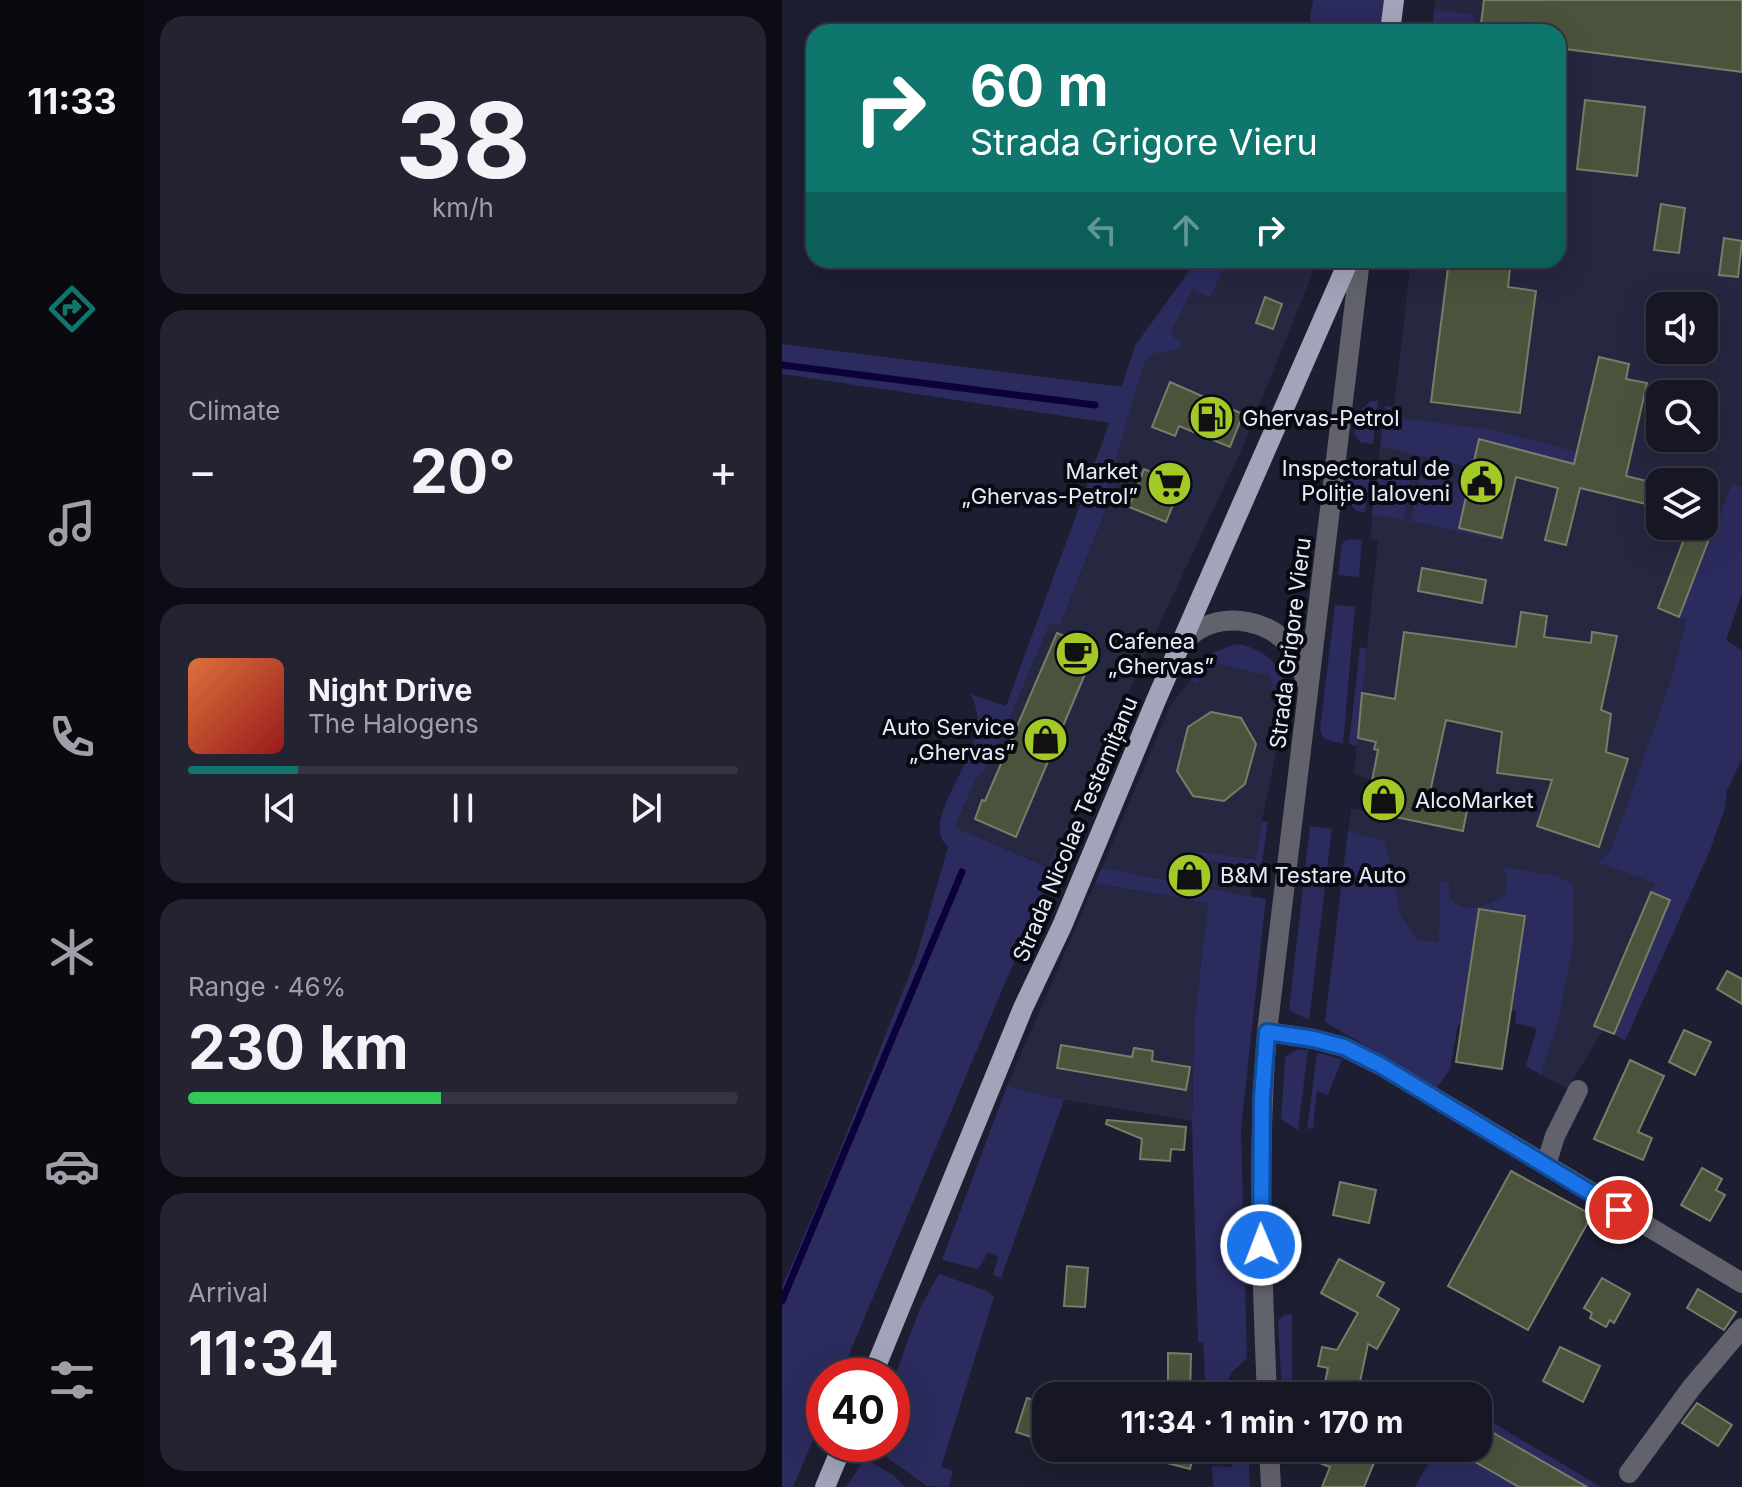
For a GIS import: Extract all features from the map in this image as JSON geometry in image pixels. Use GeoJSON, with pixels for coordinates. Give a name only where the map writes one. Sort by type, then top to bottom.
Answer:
{"type":"FeatureCollection","features":[{"type":"Feature","properties":{"kind":"main road"},"geometry":{"type":"LineString","coordinates":[[1391,24],[1394,0]]}},
{"type":"Feature","properties":{"kind":"main road","name":"Strada Nicolae Testemițanu"},"geometry":{"type":"LineString","coordinates":[[879,1358],[1023,1008],[1062,926],[1179,648],[1345,268]]}},
{"type":"Feature","properties":{"kind":"main road"},"geometry":{"type":"LineString","coordinates":[[825,1487],[835,1462]]}},
{"type":"Feature","properties":{"kind":"street","name":"Strada Grigore Vieru"},"geometry":{"type":"LineString","coordinates":[[1267,1382],[1260,1181],[1267,1032],[1359,268]]}},
{"type":"Feature","properties":{"kind":"street"},"geometry":{"type":"LineString","coordinates":[[1179,648],[1198,630],[1223,621],[1249,621],[1273,631],[1292,649],[1308,686]]}},
{"type":"Feature","properties":{"kind":"street"},"geometry":{"type":"LineString","coordinates":[[1267,1032],[1344,1047],[1380,1065],[1742,1283]]}},
{"type":"Feature","properties":{"kind":"street"},"geometry":{"type":"LineString","coordinates":[[1546,1165],[1555,1136],[1578,1090]]}},
{"type":"Feature","properties":{"kind":"street"},"geometry":{"type":"LineString","coordinates":[[1629,1473],[1692,1387],[1742,1328]]}},
{"type":"Feature","properties":{"kind":"street"},"geometry":{"type":"LineString","coordinates":[[1270,1462],[1271,1487]]}},
{"type":"Feature","properties":{"kind":"shaded area"},"geometry":{"type":"Polygon","coordinates":[[[1313,0],[1384,0],[1381,24],[1309,24],[1313,0]]]}},
{"type":"Feature","properties":{"kind":"shaded area"},"geometry":{"type":"Polygon","coordinates":[[[1435,0],[1742,0],[1742,487],[1732,484],[1718,520],[1718,468],[1646,468],[1646,540],[1710,540],[1680,616],[1686,619],[1668,688],[1670,900],[1614,1034],[1603,1030],[1567,1089],[1526,1066],[1537,1029],[1515,1023],[1516,1011],[1501,1008],[1489,1030],[1458,1024],[1450,1069],[1437,1087],[1325,1022],[1351,808],[1366,811],[1372,780],[1354,774],[1378,540],[1371,540],[1372,514],[1385,406],[1394,407],[1410,268],[1566,268],[1566,24],[1433,24],[1435,0]]]}},
{"type":"Feature","properties":{"kind":"shaded area"},"geometry":{"type":"Polygon","coordinates":[[[1434,10],[1474,15],[1472,24],[1433,24],[1434,10]]]}},
{"type":"Feature","properties":{"kind":"shaded area"},"geometry":{"type":"Polygon","coordinates":[[[1191,268],[1315,268],[1241,451],[1144,657],[1052,868],[953,827],[975,781],[993,758],[1050,623],[1060,625],[1103,518],[1079,508],[1135,346],[1191,268]]]}},
{"type":"Feature","properties":{"kind":"shaded area"},"geometry":{"type":"Polygon","coordinates":[[[1191,268],[1224,268],[1210,297],[1192,290],[1171,331],[1174,338],[1182,341],[1178,350],[1155,353],[1144,363],[1101,509],[1105,510],[1103,517],[1060,625],[1050,623],[993,758],[975,781],[954,827],[1048,867],[1068,825],[1071,826],[848,1358],[806,1358],[806,1456],[793,1487],[782,1487],[782,1287],[916,958],[948,847],[941,837],[940,822],[976,730],[977,712],[970,694],[1006,706],[1110,423],[782,374],[782,344],[1122,387],[1135,346],[1191,268]]]}},
{"type":"Feature","properties":{"kind":"shaded area"},"geometry":{"type":"Polygon","coordinates":[[[1371,401],[1378,401],[1373,444],[1360,442],[1354,434],[1356,414],[1371,401]]]}},
{"type":"Feature","properties":{"kind":"shaded area"},"geometry":{"type":"Polygon","coordinates":[[[1385,406],[1394,407],[1393,417],[1494,430],[1577,452],[1574,464],[1479,440],[1472,468],[1380,446],[1385,406]]]}},
{"type":"Feature","properties":{"kind":"shaded area"},"geometry":{"type":"Polygon","coordinates":[[[1359,463],[1371,466],[1365,513],[1357,511],[1347,501],[1349,469],[1359,463]]]}},
{"type":"Feature","properties":{"kind":"shaded area"},"geometry":{"type":"Polygon","coordinates":[[[1378,469],[1411,474],[1404,520],[1372,514],[1378,469]]]}},
{"type":"Feature","properties":{"kind":"shaded area"},"geometry":{"type":"Polygon","coordinates":[[[1419,477],[1468,486],[1459,527],[1502,538],[1501,541],[1411,521],[1419,477]]]}},
{"type":"Feature","properties":{"kind":"shaded area"},"geometry":{"type":"Polygon","coordinates":[[[1732,484],[1742,487],[1742,594],[1726,640],[1742,650],[1742,759],[1727,790],[1725,808],[1710,850],[1625,1041],[1614,1034],[1670,901],[1651,892],[1655,883],[1597,862],[1610,853],[1668,689],[1686,620],[1679,617],[1710,540],[1718,540],[1718,519],[1732,484]]]}},
{"type":"Feature","properties":{"kind":"shaded area"},"geometry":{"type":"Polygon","coordinates":[[[1350,539],[1362,540],[1359,577],[1338,575],[1342,543],[1350,539]]]}},
{"type":"Feature","properties":{"kind":"shaded area"},"geometry":{"type":"Polygon","coordinates":[[[1335,605],[1355,607],[1343,744],[1324,739],[1320,729],[1335,605]]]}},
{"type":"Feature","properties":{"kind":"shaded area"},"geometry":{"type":"Polygon","coordinates":[[[1236,644],[1260,651],[1276,666],[1285,687],[1284,712],[1276,711],[1270,676],[1215,663],[1197,683],[1193,683],[1191,679],[1212,653],[1236,644]]]}},
{"type":"Feature","properties":{"kind":"shaded area"},"geometry":{"type":"Polygon","coordinates":[[[1360,647],[1367,649],[1357,746],[1349,744],[1360,647]]]}},
{"type":"Feature","properties":{"kind":"shaded area"},"geometry":{"type":"Polygon","coordinates":[[[1215,663],[1270,676],[1276,711],[1284,712],[1262,821],[1251,896],[1102,868],[1170,706],[1191,679],[1197,683],[1215,663]]]}},
{"type":"Feature","properties":{"kind":"shaded area"},"geometry":{"type":"Polygon","coordinates":[[[1262,821],[1268,822],[1261,868],[1192,858],[1193,851],[1256,860],[1262,821]]]}},
{"type":"Feature","properties":{"kind":"shaded area"},"geometry":{"type":"Polygon","coordinates":[[[1310,826],[1332,829],[1309,1020],[1289,1010],[1310,826]]]}},
{"type":"Feature","properties":{"kind":"shaded area"},"geometry":{"type":"Polygon","coordinates":[[[1348,830],[1385,842],[1401,916],[1416,939],[1439,943],[1440,881],[1449,883],[1450,899],[1470,908],[1484,906],[1505,896],[1507,876],[1503,867],[1558,876],[1573,885],[1574,938],[1559,1019],[1541,1075],[1526,1066],[1537,1028],[1515,1023],[1517,1011],[1511,1010],[1525,916],[1462,1025],[1458,1024],[1450,1069],[1437,1087],[1325,1022],[1348,830]]]}},
{"type":"Feature","properties":{"kind":"shaded area"},"geometry":{"type":"Polygon","coordinates":[[[1102,868],[1266,899],[1241,1129],[1247,1358],[1231,1373],[1227,1382],[1205,1382],[1203,1343],[1198,1342],[1192,1124],[1194,1023],[1208,903],[1095,883],[1102,868]]]}},
{"type":"Feature","properties":{"kind":"shaded area"},"geometry":{"type":"Polygon","coordinates":[[[1095,883],[1208,903],[1194,1023],[1192,1121],[1064,1100],[1007,1086],[1095,883]]]}},
{"type":"Feature","properties":{"kind":"shaded area"},"geometry":{"type":"Polygon","coordinates":[[[1296,1050],[1308,1050],[1298,1130],[1281,1119],[1285,1057],[1296,1050]]]}},
{"type":"Feature","properties":{"kind":"shaded area"},"geometry":{"type":"Polygon","coordinates":[[[1317,1053],[1342,1059],[1328,1095],[1317,1091],[1313,1128],[1307,1129],[1317,1053]]]}},
{"type":"Feature","properties":{"kind":"shaded area"},"geometry":{"type":"Polygon","coordinates":[[[1007,1086],[1064,1100],[1001,1278],[993,1275],[998,1257],[988,1252],[978,1269],[942,1260],[1007,1086]]]}},
{"type":"Feature","properties":{"kind":"shaded area"},"geometry":{"type":"Polygon","coordinates":[[[939,1274],[985,1290],[994,1297],[941,1467],[953,1471],[949,1487],[927,1486],[893,1462],[910,1462],[910,1358],[902,1358],[920,1308],[939,1274]]]}},
{"type":"Feature","properties":{"kind":"shaded area"},"geometry":{"type":"Polygon","coordinates":[[[1292,1314],[1292,1382],[1281,1382],[1278,1321],[1284,1315],[1292,1314]]]}},
{"type":"Feature","properties":{"kind":"shaded area"},"geometry":{"type":"Polygon","coordinates":[[[1492,1422],[1601,1487],[1415,1487],[1429,1462],[1492,1462],[1492,1422]]]}},
{"type":"Feature","properties":{"kind":"shaded area"},"geometry":{"type":"Polygon","coordinates":[[[863,1462],[870,1462],[893,1475],[905,1487],[846,1487],[863,1462]]]}},
{"type":"Feature","properties":{"kind":"shaded area"},"geometry":{"type":"Polygon","coordinates":[[[1232,1462],[1249,1462],[1250,1487],[1213,1487],[1212,1466],[1232,1467],[1232,1462]]]}},
{"type":"Feature","properties":{"kind":"building"},"geometry":{"type":"Polygon","coordinates":[[[1484,0],[1742,0],[1742,72],[1566,49],[1566,24],[1481,24],[1484,0]]]}},
{"type":"Feature","properties":{"kind":"building"},"geometry":{"type":"Polygon","coordinates":[[[1585,100],[1645,107],[1637,176],[1577,169],[1585,100]]]}},
{"type":"Feature","properties":{"kind":"building"},"geometry":{"type":"Polygon","coordinates":[[[1661,204],[1685,208],[1679,253],[1654,250],[1661,204]]]}},
{"type":"Feature","properties":{"kind":"building"},"geometry":{"type":"Polygon","coordinates":[[[1724,238],[1742,241],[1738,277],[1719,275],[1724,238]]]}},
{"type":"Feature","properties":{"kind":"building"},"geometry":{"type":"Polygon","coordinates":[[[1448,268],[1510,268],[1508,287],[1536,291],[1520,413],[1431,402],[1448,268]]]}},
{"type":"Feature","properties":{"kind":"building"},"geometry":{"type":"Polygon","coordinates":[[[1265,297],[1282,304],[1273,329],[1256,323],[1265,297]]]}},
{"type":"Feature","properties":{"kind":"building"},"geometry":{"type":"Polygon","coordinates":[[[1599,357],[1629,364],[1626,379],[1646,383],[1646,387],[1626,476],[1646,481],[1646,504],[1580,488],[1566,545],[1545,540],[1558,488],[1516,477],[1502,538],[1459,528],[1479,439],[1574,464],[1599,357]]]}},
{"type":"Feature","properties":{"kind":"building"},"geometry":{"type":"Polygon","coordinates":[[[1170,382],[1243,414],[1230,447],[1179,426],[1175,436],[1152,427],[1170,382]]]}},
{"type":"Feature","properties":{"kind":"building"},"geometry":{"type":"Polygon","coordinates":[[[1163,466],[1185,475],[1166,522],[1129,507],[1144,469],[1159,475],[1163,466]]]}},
{"type":"Feature","properties":{"kind":"building"},"geometry":{"type":"Polygon","coordinates":[[[1684,540],[1709,540],[1679,617],[1658,608],[1684,540]]]}},
{"type":"Feature","properties":{"kind":"building"},"geometry":{"type":"Polygon","coordinates":[[[1422,568],[1486,580],[1482,603],[1418,591],[1422,568]]]}},
{"type":"Feature","properties":{"kind":"building"},"geometry":{"type":"Polygon","coordinates":[[[1521,612],[1547,616],[1544,637],[1591,643],[1592,632],[1617,636],[1601,710],[1611,714],[1606,752],[1628,759],[1599,847],[1537,826],[1552,780],[1497,773],[1502,732],[1446,720],[1430,792],[1469,800],[1463,831],[1366,811],[1378,750],[1374,749],[1376,742],[1358,738],[1362,693],[1395,699],[1404,632],[1516,647],[1521,612]]]}},
{"type":"Feature","properties":{"kind":"building"},"geometry":{"type":"Polygon","coordinates":[[[1057,633],[1090,647],[1080,672],[1085,674],[1016,837],[975,819],[1057,633]]]}},
{"type":"Feature","properties":{"kind":"building"},"geometry":{"type":"Polygon","coordinates":[[[1211,712],[1241,718],[1256,744],[1245,784],[1224,801],[1193,796],[1177,771],[1188,727],[1211,712]]]}},
{"type":"Feature","properties":{"kind":"building"},"geometry":{"type":"Polygon","coordinates":[[[1651,892],[1670,900],[1614,1034],[1594,1026],[1651,892]]]}},
{"type":"Feature","properties":{"kind":"building"},"geometry":{"type":"Polygon","coordinates":[[[1479,909],[1525,916],[1502,1069],[1456,1062],[1479,909]]]}},
{"type":"Feature","properties":{"kind":"building"},"geometry":{"type":"Polygon","coordinates":[[[1727,971],[1742,979],[1742,1004],[1717,989],[1727,971]]]}},
{"type":"Feature","properties":{"kind":"building"},"geometry":{"type":"Polygon","coordinates":[[[1684,1030],[1711,1042],[1695,1075],[1669,1062],[1684,1030]]]}},
{"type":"Feature","properties":{"kind":"building"},"geometry":{"type":"Polygon","coordinates":[[[1061,1045],[1132,1057],[1134,1048],[1153,1051],[1152,1061],[1190,1067],[1186,1090],[1057,1068],[1061,1045]]]}},
{"type":"Feature","properties":{"kind":"building"},"geometry":{"type":"Polygon","coordinates":[[[1630,1060],[1664,1076],[1638,1132],[1652,1138],[1643,1160],[1594,1139],[1630,1060]]]}},
{"type":"Feature","properties":{"kind":"building"},"geometry":{"type":"Polygon","coordinates":[[[1107,1120],[1186,1127],[1184,1150],[1171,1149],[1170,1161],[1140,1159],[1142,1139],[1106,1124],[1107,1120]]]}},
{"type":"Feature","properties":{"kind":"building"},"geometry":{"type":"Polygon","coordinates":[[[1702,1168],[1722,1179],[1716,1190],[1725,1195],[1710,1221],[1681,1205],[1702,1168]]]}},
{"type":"Feature","properties":{"kind":"building"},"geometry":{"type":"Polygon","coordinates":[[[1511,1171],[1592,1215],[1528,1330],[1448,1286],[1511,1171]]]}},
{"type":"Feature","properties":{"kind":"building"},"geometry":{"type":"Polygon","coordinates":[[[1340,1182],[1376,1190],[1369,1223],[1333,1215],[1340,1182]]]}},
{"type":"Feature","properties":{"kind":"building"},"geometry":{"type":"Polygon","coordinates":[[[1339,1259],[1384,1283],[1377,1296],[1399,1309],[1377,1349],[1368,1344],[1360,1382],[1325,1382],[1328,1368],[1318,1366],[1322,1347],[1337,1350],[1358,1313],[1321,1293],[1339,1259]]]}},
{"type":"Feature","properties":{"kind":"building"},"geometry":{"type":"Polygon","coordinates":[[[1067,1266],[1088,1268],[1085,1307],[1064,1306],[1067,1266]]]}},
{"type":"Feature","properties":{"kind":"building"},"geometry":{"type":"Polygon","coordinates":[[[1602,1278],[1630,1294],[1614,1323],[1610,1320],[1606,1327],[1590,1318],[1592,1313],[1584,1308],[1602,1278]]]}},
{"type":"Feature","properties":{"kind":"building"},"geometry":{"type":"Polygon","coordinates":[[[1698,1289],[1736,1312],[1724,1330],[1687,1308],[1698,1289]]]}},
{"type":"Feature","properties":{"kind":"building"},"geometry":{"type":"Polygon","coordinates":[[[1560,1347],[1600,1366],[1583,1402],[1543,1381],[1560,1347]]]}},
{"type":"Feature","properties":{"kind":"building"},"geometry":{"type":"Polygon","coordinates":[[[1168,1353],[1191,1354],[1190,1382],[1168,1382],[1168,1353]]]}},
{"type":"Feature","properties":{"kind":"building"},"geometry":{"type":"Polygon","coordinates":[[[1027,1398],[1032,1400],[1032,1437],[1016,1432],[1027,1398]]]}},
{"type":"Feature","properties":{"kind":"building"},"geometry":{"type":"Polygon","coordinates":[[[1697,1403],[1732,1425],[1718,1446],[1682,1423],[1697,1403]]]}},
{"type":"Feature","properties":{"kind":"building"},"geometry":{"type":"Polygon","coordinates":[[[1492,1432],[1587,1487],[1519,1487],[1475,1462],[1492,1462],[1492,1432]]]}},
{"type":"Feature","properties":{"kind":"building"},"geometry":{"type":"Polygon","coordinates":[[[1163,1462],[1192,1462],[1190,1469],[1163,1462]]]}},
{"type":"Feature","properties":{"kind":"building"},"geometry":{"type":"Polygon","coordinates":[[[1317,1462],[1374,1462],[1364,1487],[1322,1487],[1330,1467],[1317,1462]]]}},
{"type":"Feature","properties":{"kind":"waterway"},"geometry":{"type":"LineString","coordinates":[[782,365],[1095,405]]}},
{"type":"Feature","properties":{"kind":"waterway"},"geometry":{"type":"LineString","coordinates":[[782,1301],[962,872]]}},
{"type":"Feature","properties":{"kind":"place","name":"Ghervas-Petrol"},"geometry":{"type":"Point","coordinates":[1211,418]}},
{"type":"Feature","properties":{"kind":"place","name":"Inspectoratul de Poliție Ialoveni"},"geometry":{"type":"Point","coordinates":[1481,481]}},
{"type":"Feature","properties":{"kind":"place","name":"Market „Ghervas-Petrol”"},"geometry":{"type":"Point","coordinates":[1169,484]}},
{"type":"Feature","properties":{"kind":"place","name":"Cafenea „Ghervas”"},"geometry":{"type":"Point","coordinates":[1077,654]}},
{"type":"Feature","properties":{"kind":"place","name":"Auto Service „Ghervas”"},"geometry":{"type":"Point","coordinates":[1046,740]}},
{"type":"Feature","properties":{"kind":"place","name":"AlcoMarket"},"geometry":{"type":"Point","coordinates":[1384,800]}},
{"type":"Feature","properties":{"kind":"place","name":"B&M Testare Auto"},"geometry":{"type":"Point","coordinates":[1189,875]}},
{"type":"Feature","properties":{"kind":"route"},"geometry":{"type":"LineString","coordinates":[[1261,1245],[1262,1098],[1267,1032],[1344,1047],[1380,1065],[1619,1210]]}}]}
